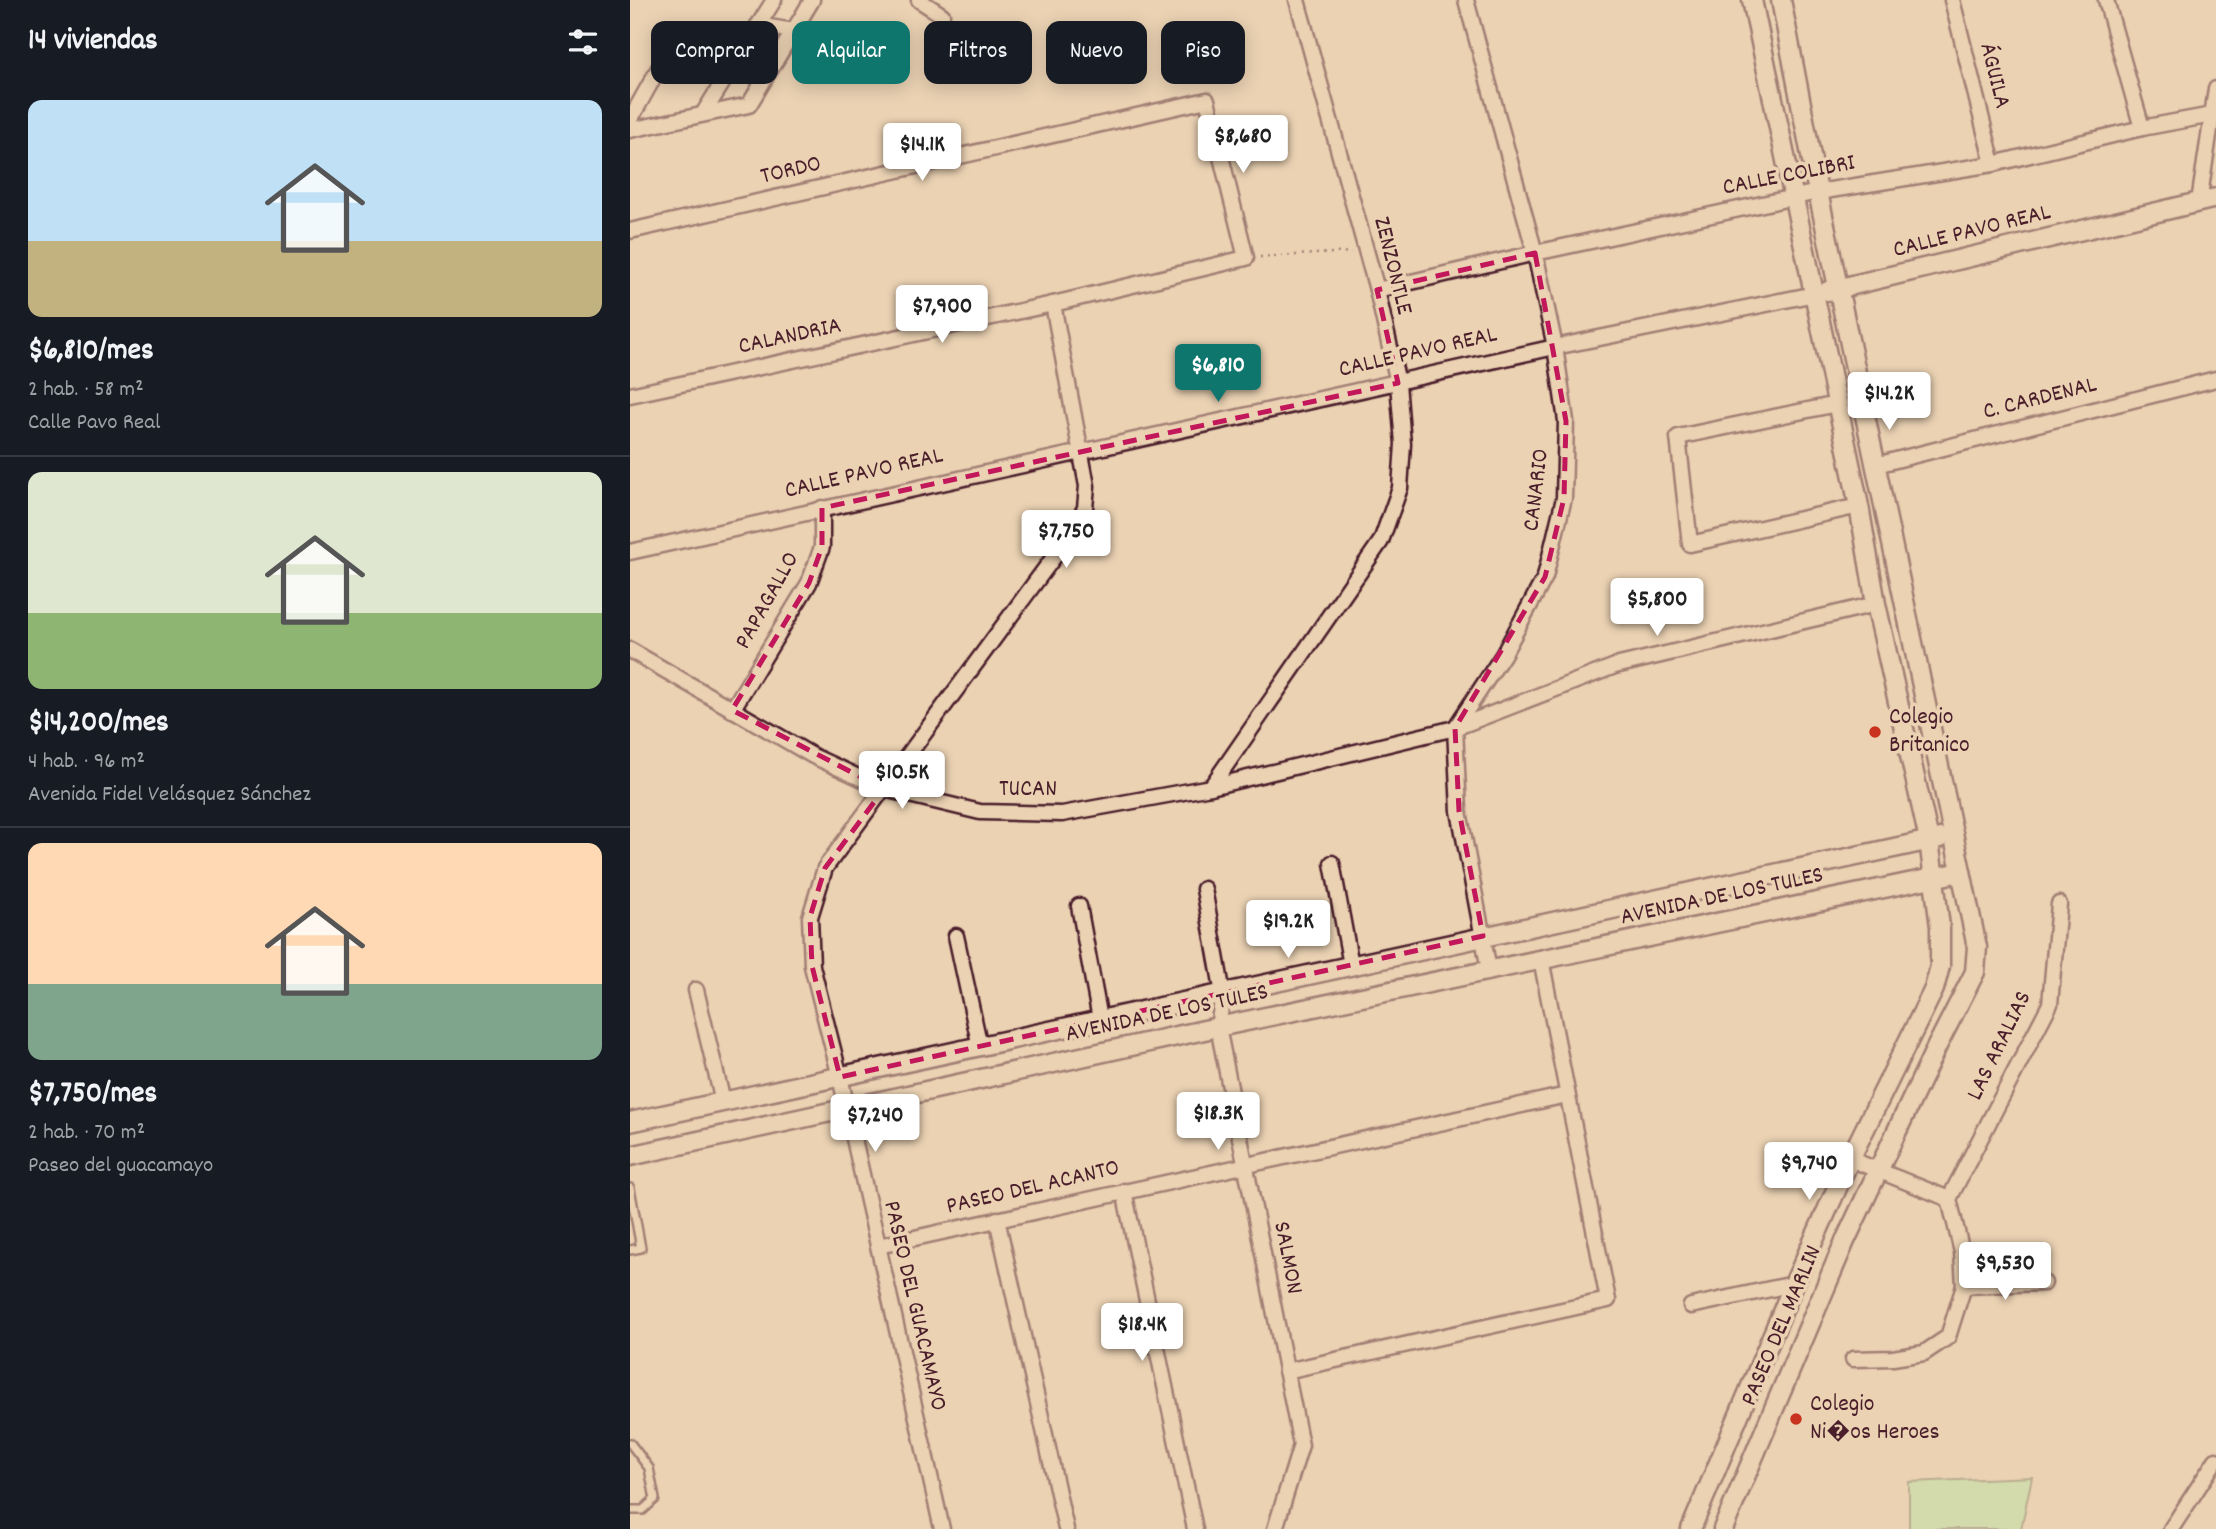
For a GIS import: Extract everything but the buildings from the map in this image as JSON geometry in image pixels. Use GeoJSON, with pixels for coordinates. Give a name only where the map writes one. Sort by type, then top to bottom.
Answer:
{"type":"FeatureCollection","features":[{"type":"Feature","properties":{"kind":"street"},"geometry":{"type":"LineString","coordinates":[[761,21],[774,0]]}},
{"type":"Feature","properties":{"kind":"street"},"geometry":{"type":"LineString","coordinates":[[799,21],[812,0]]}},
{"type":"Feature","properties":{"kind":"street"},"geometry":{"type":"LineString","coordinates":[[919,0],[942,15]]}},
{"type":"Feature","properties":{"kind":"street","name":"ZENZONTLE"},"geometry":{"type":"LineString","coordinates":[[1211,787],[1381,541],[1400,488],[1403,444],[1398,383],[1377,290],[1297,0]]}},
{"type":"Feature","properties":{"kind":"street","name":"CANARIO"},"geometry":{"type":"LineString","coordinates":[[1455,728],[1503,655],[1545,577],[1564,498],[1566,421],[1555,347],[1535,253],[1466,0]]}},
{"type":"Feature","properties":{"kind":"street","name":"PASEO DEL MARLIN"},"geometry":{"type":"LineString","coordinates":[[1691,1529],[1794,1284],[1850,1159],[1934,989],[1940,966],[1935,877],[1929,840],[1876,604],[1859,506],[1752,0]]}},
{"type":"Feature","properties":{"kind":"street","name":"PASEO DEL MARLIN"},"geometry":{"type":"LineString","coordinates":[[1723,1529],[1877,1170],[1975,972],[1976,947],[1818,192],[1781,0]]}},
{"type":"Feature","properties":{"kind":"street","name":"ÁGUILA"},"geometry":{"type":"LineString","coordinates":[[1952,0],[1993,164]]}},
{"type":"Feature","properties":{"kind":"street"},"geometry":{"type":"LineString","coordinates":[[2106,0],[2142,128]]}},
{"type":"Feature","properties":{"kind":"street"},"geometry":{"type":"LineString","coordinates":[[630,130],[749,105],[792,33]]}},
{"type":"Feature","properties":{"kind":"street"},"geometry":{"type":"LineString","coordinates":[[630,120],[651,82]]}},
{"type":"Feature","properties":{"kind":"street"},"geometry":{"type":"LineString","coordinates":[[703,114],[722,84]]}},
{"type":"Feature","properties":{"kind":"street"},"geometry":{"type":"LineString","coordinates":[[2207,200],[2216,89]]}},
{"type":"Feature","properties":{"kind":"street","name":"TORDO"},"geometry":{"type":"LineString","coordinates":[[630,231],[1207,100],[1246,258]]}},
{"type":"Feature","properties":{"kind":"street","name":"CALLE COLIBRI"},"geometry":{"type":"LineString","coordinates":[[1377,290],[1818,192],[1993,164],[2142,128],[2212,115]]}},
{"type":"Feature","properties":{"kind":"street","name":"CALLE PAVO REAL"},"geometry":{"type":"LineString","coordinates":[[630,552],[1555,347],[1839,289],[2207,200]]}},
{"type":"Feature","properties":{"kind":"street","name":"CALANDRIA"},"geometry":{"type":"LineString","coordinates":[[630,395],[1246,258]]}},
{"type":"Feature","properties":{"kind":"street","name":"PASEO DEL GUACAMAYO"},"geometry":{"type":"LineString","coordinates":[[942,1529],[840,1077],[812,966],[810,917],[825,868],[1073,531],[1085,508],[1087,486],[1082,451],[1053,303]]}},
{"type":"Feature","properties":{"kind":"street","name":"C. CARDENAL"},"geometry":{"type":"LineString","coordinates":[[1876,465],[2216,379]]}},
{"type":"Feature","properties":{"kind":"street"},"geometry":{"type":"LineString","coordinates":[[1837,404],[1678,437],[1690,544],[1859,506]]}},
{"type":"Feature","properties":{"kind":"street","name":"PAPAGALLO"},"geometry":{"type":"LineString","coordinates":[[732,710],[809,583],[822,547],[822,508]]}},
{"type":"Feature","properties":{"kind":"street","name":"TUCAN"},"geometry":{"type":"LineString","coordinates":[[630,650],[813,756],[884,789],[980,812],[1062,814],[1211,787],[1455,728],[1615,666],[1876,604]]}},
{"type":"Feature","properties":{"kind":"street"},"geometry":{"type":"LineString","coordinates":[[1455,728],[1459,811],[1489,970]]}},
{"type":"Feature","properties":{"kind":"street","name":"AVENIDA DE LOS TULES"},"geometry":{"type":"LineString","coordinates":[[630,1122],[1954,835]]}},
{"type":"Feature","properties":{"kind":"street"},"geometry":{"type":"LineString","coordinates":[[1332,863],[1350,965]]}},
{"type":"Feature","properties":{"kind":"street","name":"AVENIDA DE LOS TULES"},"geometry":{"type":"LineString","coordinates":[[630,1156],[1218,1027],[1961,872]]}},
{"type":"Feature","properties":{"kind":"street","name":"SALMON"},"geometry":{"type":"LineString","coordinates":[[1204,889],[1223,994],[1218,1027],[1301,1445],[1275,1529]]}},
{"type":"Feature","properties":{"kind":"street","name":"LAS ARALIAS"},"geometry":{"type":"LineString","coordinates":[[1949,1199],[2050,1004],[2059,904]]}},
{"type":"Feature","properties":{"kind":"street"},"geometry":{"type":"LineString","coordinates":[[1079,906],[1100,1019]]}},
{"type":"Feature","properties":{"kind":"street"},"geometry":{"type":"LineString","coordinates":[[956,936],[980,1047]]}},
{"type":"Feature","properties":{"kind":"street"},"geometry":{"type":"LineString","coordinates":[[1286,1371],[1608,1300],[1541,959]]}},
{"type":"Feature","properties":{"kind":"street"},"geometry":{"type":"LineString","coordinates":[[696,990],[723,1102]]}},
{"type":"Feature","properties":{"kind":"street","name":"PASEO DEL ACANTO"},"geometry":{"type":"LineString","coordinates":[[878,1245],[1567,1095]]}},
{"type":"Feature","properties":{"kind":"street"},"geometry":{"type":"LineString","coordinates":[[1850,1159],[1949,1199],[1962,1252],[1964,1286],[1948,1337],[1924,1353],[1894,1359],[1853,1359]]}},
{"type":"Feature","properties":{"kind":"street"},"geometry":{"type":"LineString","coordinates":[[1124,1191],[1195,1529]]}},
{"type":"Feature","properties":{"kind":"street"},"geometry":{"type":"LineString","coordinates":[[997,1219],[1066,1529]]}},
{"type":"Feature","properties":{"kind":"street"},"geometry":{"type":"LineString","coordinates":[[1964,1286],[2044,1283]]}},
{"type":"Feature","properties":{"kind":"street"},"geometry":{"type":"LineString","coordinates":[[1691,1306],[1794,1284]]}},
{"type":"Feature","properties":{"kind":"street"},"geometry":{"type":"LineString","coordinates":[[1723,1451],[1751,1462]]}},
{"type":"Feature","properties":{"kind":"street"},"geometry":{"type":"LineString","coordinates":[[2171,1529],[2216,1460]]}},
{"type":"Feature","properties":{"kind":"lane"},"geometry":{"type":"LineString","coordinates":[[630,1188],[641,1248],[630,1250]]}},
{"type":"Feature","properties":{"kind":"lane"},"geometry":{"type":"LineString","coordinates":[[630,1443],[649,1468],[655,1499],[643,1510],[630,1510]]}},
{"type":"Feature","properties":{"kind":"path"},"geometry":{"type":"LineString","coordinates":[[1246,258],[1366,251]]}},
{"type":"Feature","properties":{"kind":"highlighted area"},"geometry":{"type":"Polygon","coordinates":[[[1535,253],[1566,421],[1564,498],[1545,577],[1455,728],[1459,811],[1483,936],[840,1077],[812,966],[810,917],[825,868],[884,789],[732,710],[809,583],[822,547],[822,508],[1398,383],[1377,290],[1535,253]]]}},
{"type":"Feature","properties":{"kind":"green space"},"geometry":{"type":"Polygon","coordinates":[[[2032,1477],[2021,1529],[1909,1529],[1909,1482],[2032,1477]]]}},
{"type":"Feature","properties":{"kind":"place","name":"Colegio Britanico"},"geometry":{"type":"Point","coordinates":[1875,732]}},
{"type":"Feature","properties":{"kind":"place","name":"Colegio Ni�os Heroes"},"geometry":{"type":"Point","coordinates":[1796,1419]}}]}
